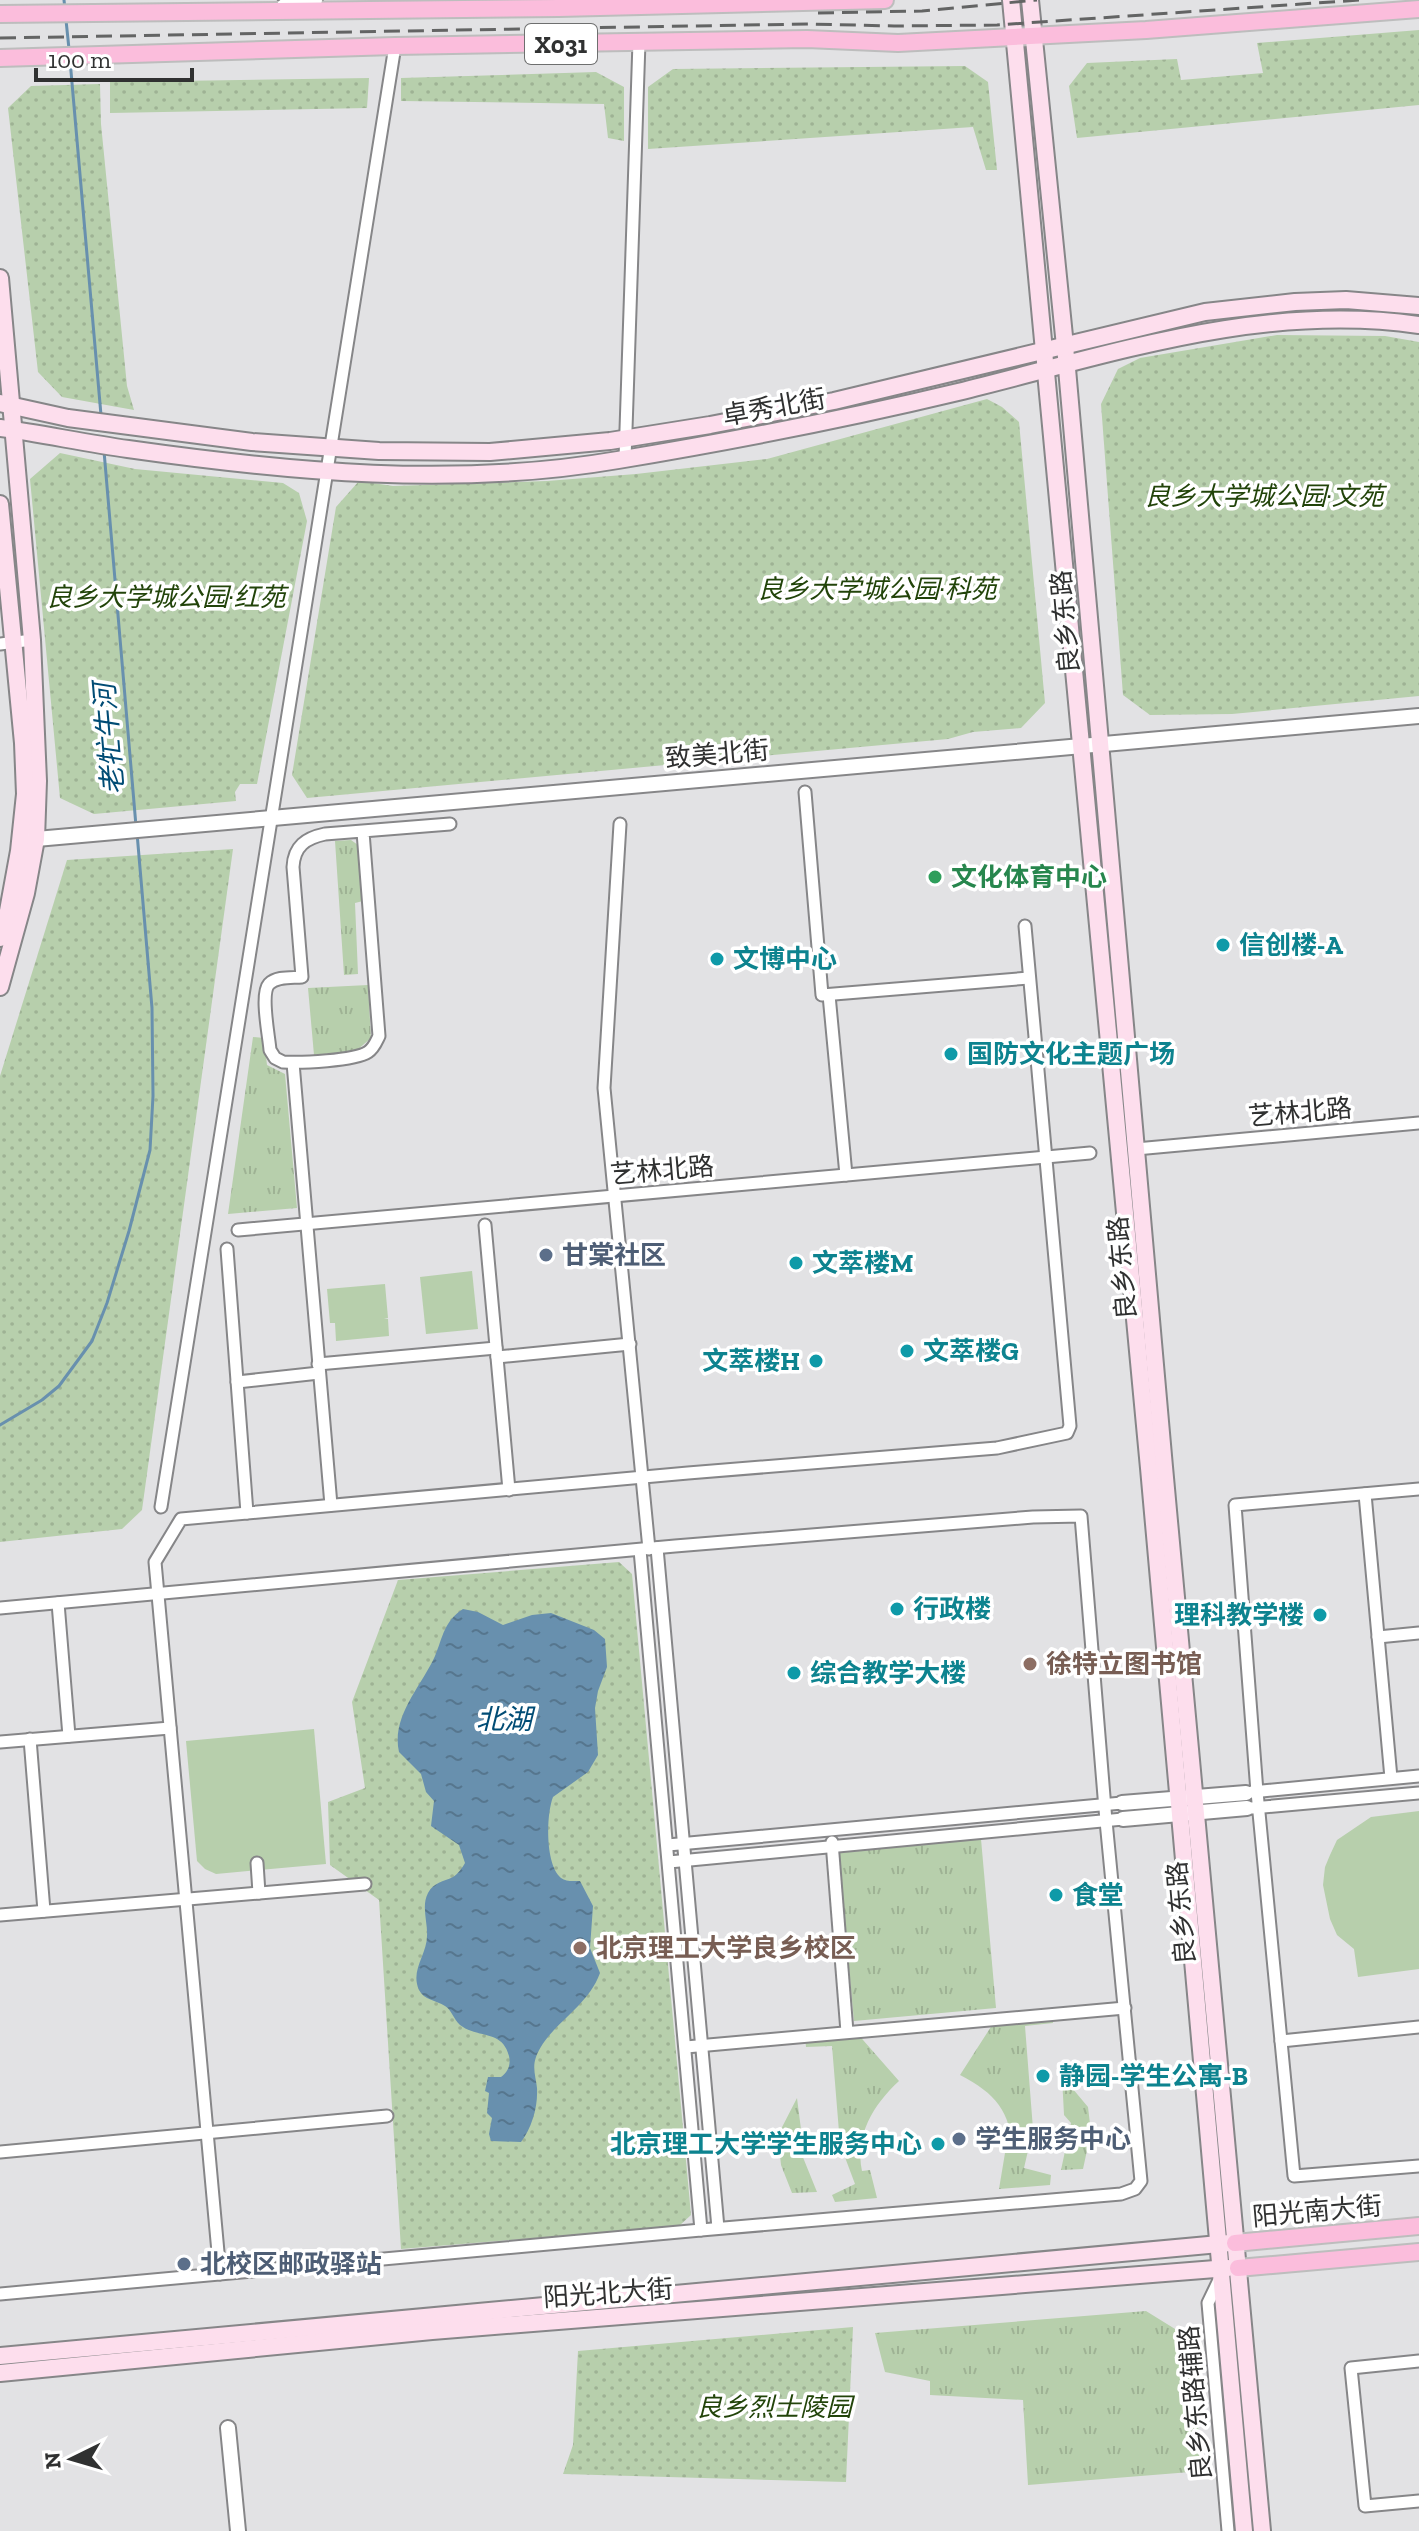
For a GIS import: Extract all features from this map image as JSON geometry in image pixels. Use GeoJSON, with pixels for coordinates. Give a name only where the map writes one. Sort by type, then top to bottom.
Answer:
{"type":"FeatureCollection","features":[{"type":"Feature","properties":{"kind":"main road","name":"X031"},"geometry":{"type":"LineString","coordinates":[[0,14],[559,8],[885,0]]}},
{"type":"Feature","properties":{"kind":"main road","name":"良乡东路"},"geometry":{"type":"LineString","coordinates":[[1011,0],[1081,746],[1156,1467],[1227,2243],[1244,2531]]}},
{"type":"Feature","properties":{"kind":"main road","name":"良乡东路"},"geometry":{"type":"LineString","coordinates":[[1030,0],[1066,354],[1136,1149],[1156,1467]]}},
{"type":"Feature","properties":{"kind":"main road","name":"X031"},"geometry":{"type":"LineString","coordinates":[[0,58],[395,46],[807,39],[898,43],[1034,37],[1419,9]]}},
{"type":"Feature","properties":{"kind":"main road"},"geometry":{"type":"LineString","coordinates":[[0,278],[6,429],[32,640],[38,752],[28,839],[26,893],[0,987]]}},
{"type":"Feature","properties":{"kind":"main road"},"geometry":{"type":"LineString","coordinates":[[1066,354],[1190,315],[1220,310],[1346,300],[1419,306]]}},
{"type":"Feature","properties":{"kind":"main road","name":"卓秀北街"},"geometry":{"type":"LineString","coordinates":[[6,405],[68,418],[252,442],[379,451],[490,452],[625,439],[834,401],[1044,351],[1066,354],[1265,323],[1318,320],[1419,325]]}},
{"type":"Feature","properties":{"kind":"main road","name":"卓秀北街"},"geometry":{"type":"LineString","coordinates":[[6,429],[131,450],[328,471],[480,475],[625,459],[855,417],[1046,369],[1066,354]]}},
{"type":"Feature","properties":{"kind":"main road"},"geometry":{"type":"LineString","coordinates":[[0,504],[7,643],[23,743],[28,839],[0,938]]}},
{"type":"Feature","properties":{"kind":"main road","name":"阳光南大街"},"geometry":{"type":"LineString","coordinates":[[1227,2243],[1419,2226]]}},
{"type":"Feature","properties":{"kind":"main road","name":"阳光北大街"},"geometry":{"type":"LineString","coordinates":[[0,2356],[1227,2243]]}},
{"type":"Feature","properties":{"kind":"main road","name":"阳光南大街"},"geometry":{"type":"LineString","coordinates":[[1227,2270],[1419,2252]]}},
{"type":"Feature","properties":{"kind":"main road","name":"良乡东路"},"geometry":{"type":"LineString","coordinates":[[1227,2270],[1262,2531]]}},
{"type":"Feature","properties":{"kind":"main road","name":"阳光北大街"},"geometry":{"type":"LineString","coordinates":[[0,2373],[432,2331],[1227,2270]]}},
{"type":"Feature","properties":{"kind":"street"},"geometry":{"type":"LineString","coordinates":[[264,11],[315,0]]}},
{"type":"Feature","properties":{"kind":"street"},"geometry":{"type":"LineString","coordinates":[[625,459],[639,42]]}},
{"type":"Feature","properties":{"kind":"street"},"geometry":{"type":"LineString","coordinates":[[161,1507],[395,46]]}},
{"type":"Feature","properties":{"kind":"street"},"geometry":{"type":"LineString","coordinates":[[7,643],[32,640]]}},
{"type":"Feature","properties":{"kind":"street","name":"致美北街"},"geometry":{"type":"LineString","coordinates":[[28,839],[1419,716]]}},
{"type":"Feature","properties":{"kind":"street"},"geometry":{"type":"LineString","coordinates":[[805,792],[822,995],[1029,978]]}},
{"type":"Feature","properties":{"kind":"street"},"geometry":{"type":"LineString","coordinates":[[363,832],[379,1036],[366,1054],[293,1063],[275,1058],[270,1050],[264,993],[269,984],[277,979],[302,977],[293,857],[306,839],[325,834],[450,824]]}},
{"type":"Feature","properties":{"kind":"street"},"geometry":{"type":"LineString","coordinates":[[620,824],[604,1088],[643,1478],[669,1862],[701,2230]]}},
{"type":"Feature","properties":{"kind":"street"},"geometry":{"type":"LineString","coordinates":[[220,2274],[155,1562],[181,1519],[997,1448],[1067,1433],[1070,1426],[1025,926]]}},
{"type":"Feature","properties":{"kind":"street"},"geometry":{"type":"LineString","coordinates":[[829,995],[846,1175]]}},
{"type":"Feature","properties":{"kind":"street"},"geometry":{"type":"LineString","coordinates":[[293,1063],[331,1505]]}},
{"type":"Feature","properties":{"kind":"street","name":"艺林北路"},"geometry":{"type":"LineString","coordinates":[[1136,1149],[1419,1123]]}},
{"type":"Feature","properties":{"kind":"street","name":"艺林北路"},"geometry":{"type":"LineString","coordinates":[[238,1230],[1090,1153]]}},
{"type":"Feature","properties":{"kind":"street"},"geometry":{"type":"LineString","coordinates":[[485,1225],[509,1490]]}},
{"type":"Feature","properties":{"kind":"street"},"geometry":{"type":"LineString","coordinates":[[227,1249],[247,1513]]}},
{"type":"Feature","properties":{"kind":"street"},"geometry":{"type":"LineString","coordinates":[[237,1382],[319,1368],[630,1344]]}},
{"type":"Feature","properties":{"kind":"street"},"geometry":{"type":"LineString","coordinates":[[1419,1489],[1235,1505],[1252,1800],[1294,2176],[1419,2166]]}},
{"type":"Feature","properties":{"kind":"street"},"geometry":{"type":"LineString","coordinates":[[1365,1494],[1391,1778]]}},
{"type":"Feature","properties":{"kind":"street"},"geometry":{"type":"LineString","coordinates":[[0,1608],[649,1549],[1033,1517],[1081,1516],[1106,1821],[1141,2181],[1135,2189],[1121,2194],[0,2294]]}},
{"type":"Feature","properties":{"kind":"street"},"geometry":{"type":"LineString","coordinates":[[649,1549],[686,1860],[718,2228]]}},
{"type":"Feature","properties":{"kind":"street"},"geometry":{"type":"LineString","coordinates":[[58,1603],[69,1736]]}},
{"type":"Feature","properties":{"kind":"street"},"geometry":{"type":"LineString","coordinates":[[1378,1637],[1419,1633]]}},
{"type":"Feature","properties":{"kind":"street"},"geometry":{"type":"LineString","coordinates":[[0,1742],[170,1728]]}},
{"type":"Feature","properties":{"kind":"street"},"geometry":{"type":"LineString","coordinates":[[30,1739],[44,1911]]}},
{"type":"Feature","properties":{"kind":"street"},"geometry":{"type":"LineString","coordinates":[[1252,1800],[1419,1776]]}},
{"type":"Feature","properties":{"kind":"street"},"geometry":{"type":"LineString","coordinates":[[669,1862],[1106,1821],[1187,1806],[1252,1800],[1419,1793]]}},
{"type":"Feature","properties":{"kind":"street"},"geometry":{"type":"LineString","coordinates":[[668,1845],[1122,1803],[1187,1806]]}},
{"type":"Feature","properties":{"kind":"street"},"geometry":{"type":"LineString","coordinates":[[831,1830],[847,2032]]}},
{"type":"Feature","properties":{"kind":"street"},"geometry":{"type":"LineString","coordinates":[[257,1863],[259,1893]]}},
{"type":"Feature","properties":{"kind":"street"},"geometry":{"type":"LineString","coordinates":[[0,1915],[365,1884]]}},
{"type":"Feature","properties":{"kind":"street"},"geometry":{"type":"LineString","coordinates":[[686,2047],[1125,2008]]}},
{"type":"Feature","properties":{"kind":"street"},"geometry":{"type":"LineString","coordinates":[[1281,2041],[1419,2027]]}},
{"type":"Feature","properties":{"kind":"street"},"geometry":{"type":"LineString","coordinates":[[0,2152],[387,2116]]}},
{"type":"Feature","properties":{"kind":"street","name":"良乡东路辅路"},"geometry":{"type":"LineString","coordinates":[[1227,2270],[1208,2303],[1228,2531]]}},
{"type":"Feature","properties":{"kind":"street"},"geometry":{"type":"LineString","coordinates":[[1419,2361],[1351,2368],[1365,2506],[1419,2501]]}},
{"type":"Feature","properties":{"kind":"street"},"geometry":{"type":"LineString","coordinates":[[228,2428],[238,2531]]}},
{"type":"Feature","properties":{"kind":"green space"},"geometry":{"type":"Polygon","coordinates":[[[1419,30],[1419,105],[1077,138],[1069,86],[1087,63],[1177,59],[1181,80],[1263,73],[1257,43],[1419,30]]]}},
{"type":"Feature","properties":{"kind":"green space"},"geometry":{"type":"Polygon","coordinates":[[[965,66],[988,82],[997,170],[986,170],[973,127],[648,149],[648,87],[673,69],[965,66]]]}},
{"type":"Feature","properties":{"kind":"green space"},"geometry":{"type":"Polygon","coordinates":[[[596,72],[624,87],[624,141],[608,138],[604,104],[401,101],[401,78],[596,72]]]}},
{"type":"Feature","properties":{"kind":"green space"},"geometry":{"type":"Polygon","coordinates":[[[369,78],[367,108],[110,113],[110,82],[369,78]]]}},
{"type":"Feature","properties":{"kind":"green space"},"geometry":{"type":"Polygon","coordinates":[[[100,84],[101,124],[127,386],[134,410],[62,397],[38,372],[8,108],[31,86],[100,84]]]}},
{"type":"Feature","properties":{"kind":"green space","name":"良乡大学城公园·文苑"},"geometry":{"type":"Polygon","coordinates":[[[1277,335],[1385,336],[1419,342],[1419,696],[1232,714],[1150,715],[1123,695],[1101,404],[1118,369],[1140,358],[1277,335]]]}},
{"type":"Feature","properties":{"kind":"green space","name":"良乡大学城公园·科苑"},"geometry":{"type":"Polygon","coordinates":[[[987,399],[1019,422],[1045,703],[1021,728],[973,732],[948,739],[307,798],[292,775],[336,507],[359,481],[393,486],[547,481],[767,459],[987,399]]]}},
{"type":"Feature","properties":{"kind":"green space","name":"良乡大学城公园·红苑"},"geometry":{"type":"Polygon","coordinates":[[[60,453],[135,469],[283,483],[299,493],[307,521],[257,784],[240,784],[235,792],[236,801],[94,814],[60,798],[30,479],[60,453]]]}},
{"type":"Feature","properties":{"kind":"green space"},"geometry":{"type":"Polygon","coordinates":[[[351,840],[358,845],[363,901],[355,903],[358,974],[344,975],[335,841],[351,840]]]}},
{"type":"Feature","properties":{"kind":"green space"},"geometry":{"type":"Polygon","coordinates":[[[233,849],[142,1510],[122,1529],[0,1542],[0,1076],[67,860],[233,849]]]}},
{"type":"Feature","properties":{"kind":"green space"},"geometry":{"type":"Polygon","coordinates":[[[368,985],[371,1038],[356,1051],[314,1055],[308,988],[368,985]]]}},
{"type":"Feature","properties":{"kind":"green space"},"geometry":{"type":"Polygon","coordinates":[[[253,1037],[264,1038],[267,1065],[285,1074],[297,1208],[228,1214],[253,1037]]]}},
{"type":"Feature","properties":{"kind":"green space"},"geometry":{"type":"Polygon","coordinates":[[[472,1271],[478,1329],[426,1334],[420,1277],[472,1271]]]}},
{"type":"Feature","properties":{"kind":"green space"},"geometry":{"type":"Polygon","coordinates":[[[385,1284],[388,1318],[384,1319],[388,1319],[389,1336],[336,1341],[335,1323],[330,1323],[327,1289],[385,1284]]]}},
{"type":"Feature","properties":{"kind":"green space"},"geometry":{"type":"Polygon","coordinates":[[[619,1562],[632,1574],[691,2215],[679,2226],[401,2249],[379,1900],[330,1865],[328,1802],[365,1788],[352,1702],[398,1580],[619,1562]]]}},
{"type":"Feature","properties":{"kind":"green space"},"geometry":{"type":"Polygon","coordinates":[[[314,1729],[326,1864],[216,1874],[205,1869],[197,1861],[186,1741],[314,1729]]]}},
{"type":"Feature","properties":{"kind":"green space"},"geometry":{"type":"Polygon","coordinates":[[[1419,1811],[1419,1969],[1358,1977],[1354,1949],[1337,1935],[1330,1919],[1323,1885],[1325,1867],[1337,1840],[1371,1817],[1419,1811]]]}},
{"type":"Feature","properties":{"kind":"green space"},"geometry":{"type":"Polygon","coordinates":[[[981,1839],[996,2008],[854,2021],[838,1853],[981,1839]]]}},
{"type":"Feature","properties":{"kind":"green space"},"geometry":{"type":"Polygon","coordinates":[[[1052,2014],[1053,2023],[1025,2026],[1033,2129],[1024,2168],[1051,2175],[1050,2185],[999,2189],[1005,2153],[1013,2152],[1009,2125],[992,2097],[960,2075],[996,2019],[1052,2014]]]}},
{"type":"Feature","properties":{"kind":"green space"},"geometry":{"type":"Polygon","coordinates":[[[856,2032],[899,2081],[874,2111],[861,2145],[862,2171],[870,2170],[877,2198],[835,2202],[832,2195],[855,2184],[840,2144],[832,2046],[806,2047],[805,2036],[856,2032]]]}},
{"type":"Feature","properties":{"kind":"green space"},"geometry":{"type":"Polygon","coordinates":[[[1062,2076],[1088,2107],[1091,2132],[1083,2169],[1061,2170],[1071,2123],[1064,2115],[1062,2076]]]}},
{"type":"Feature","properties":{"kind":"green space"},"geometry":{"type":"Polygon","coordinates":[[[797,2098],[803,2145],[800,2150],[817,2192],[792,2193],[781,2165],[778,2135],[797,2098]]]}},
{"type":"Feature","properties":{"kind":"green space"},"geometry":{"type":"Polygon","coordinates":[[[1146,2311],[1188,2337],[1203,2471],[1028,2485],[1023,2400],[930,2395],[930,2381],[885,2372],[875,2333],[1146,2311]]]}},
{"type":"Feature","properties":{"kind":"green space","name":"良乡烈士陵园"},"geometry":{"type":"Polygon","coordinates":[[[853,2327],[846,2482],[563,2474],[573,2445],[578,2351],[853,2327]]]}},
{"type":"Feature","properties":{"kind":"water","name":"北湖"},"geometry":{"type":"Polygon","coordinates":[[[463,1609],[478,1612],[503,1625],[532,1615],[551,1613],[594,1630],[605,1639],[607,1667],[595,1708],[598,1755],[588,1772],[553,1797],[548,1827],[556,1872],[565,1880],[580,1881],[593,1906],[590,1948],[600,1973],[586,1997],[549,2035],[536,2057],[535,2109],[521,2142],[491,2141],[489,2134],[492,2118],[487,2113],[489,2093],[485,2091],[488,2077],[501,2077],[508,2068],[510,2059],[506,2047],[495,2038],[460,2025],[447,2007],[421,1993],[416,1976],[426,1943],[425,1903],[428,1893],[436,1884],[455,1876],[465,1863],[459,1845],[431,1826],[434,1801],[426,1792],[421,1774],[399,1752],[399,1726],[445,1630],[463,1609]]]}},
{"type":"Feature","properties":{"kind":"waterway","name":"老牤牛河"},"geometry":{"type":"LineString","coordinates":[[64,0],[65,9]]}},
{"type":"Feature","properties":{"kind":"waterway","name":"老牤牛河"},"geometry":{"type":"LineString","coordinates":[[66,20],[69,49]]}},
{"type":"Feature","properties":{"kind":"waterway","name":"老牤牛河"},"geometry":{"type":"LineString","coordinates":[[70,60],[101,415]]}},
{"type":"Feature","properties":{"kind":"waterway","name":"老牤牛河"},"geometry":{"type":"LineString","coordinates":[[104,451],[136,826]]}},
{"type":"Feature","properties":{"kind":"waterway","name":"老牤牛河"},"geometry":{"type":"LineString","coordinates":[[0,1425],[59,1386],[92,1341],[129,1231],[150,1150],[152,1008],[137,833]]}},
{"type":"Feature","properties":{"kind":"railway"},"geometry":{"type":"LineString","coordinates":[[818,13],[922,11],[1037,0]]}},
{"type":"Feature","properties":{"kind":"railway"},"geometry":{"type":"LineString","coordinates":[[0,38],[808,24],[997,25],[1360,0]]}},
{"type":"Feature","properties":{"kind":"place","name":"文化体育中心"},"geometry":{"type":"Point","coordinates":[935,877]}},
{"type":"Feature","properties":{"kind":"place","name":"信创楼-A"},"geometry":{"type":"Point","coordinates":[1223,945]}},
{"type":"Feature","properties":{"kind":"place","name":"文博中心"},"geometry":{"type":"Point","coordinates":[717,959]}},
{"type":"Feature","properties":{"kind":"place","name":"国防文化主题广场"},"geometry":{"type":"Point","coordinates":[951,1054]}},
{"type":"Feature","properties":{"kind":"place","name":"甘棠社区"},"geometry":{"type":"Point","coordinates":[546,1255]}},
{"type":"Feature","properties":{"kind":"place","name":"文萃楼M"},"geometry":{"type":"Point","coordinates":[796,1263]}},
{"type":"Feature","properties":{"kind":"place","name":"文萃楼G"},"geometry":{"type":"Point","coordinates":[907,1351]}},
{"type":"Feature","properties":{"kind":"place","name":"文萃楼H"},"geometry":{"type":"Point","coordinates":[816,1361]}},
{"type":"Feature","properties":{"kind":"place","name":"行政楼"},"geometry":{"type":"Point","coordinates":[897,1609]}},
{"type":"Feature","properties":{"kind":"place","name":"理科教学楼"},"geometry":{"type":"Point","coordinates":[1320,1615]}},
{"type":"Feature","properties":{"kind":"place","name":"徐特立图书馆"},"geometry":{"type":"Point","coordinates":[1030,1664]}},
{"type":"Feature","properties":{"kind":"place","name":"综合教学大楼"},"geometry":{"type":"Point","coordinates":[794,1673]}},
{"type":"Feature","properties":{"kind":"place","name":"食堂"},"geometry":{"type":"Point","coordinates":[1056,1895]}},
{"type":"Feature","properties":{"kind":"place","name":"北京理工大学良乡校区"},"geometry":{"type":"Point","coordinates":[580,1948]}},
{"type":"Feature","properties":{"kind":"place","name":"静园-学生公寓-B"},"geometry":{"type":"Point","coordinates":[1043,2076]}},
{"type":"Feature","properties":{"kind":"place","name":"学生服务中心"},"geometry":{"type":"Point","coordinates":[959,2139]}},
{"type":"Feature","properties":{"kind":"place","name":"北京理工大学学生服务中心"},"geometry":{"type":"Point","coordinates":[938,2144]}},
{"type":"Feature","properties":{"kind":"place","name":"北校区邮政驿站"},"geometry":{"type":"Point","coordinates":[184,2264]}}]}
